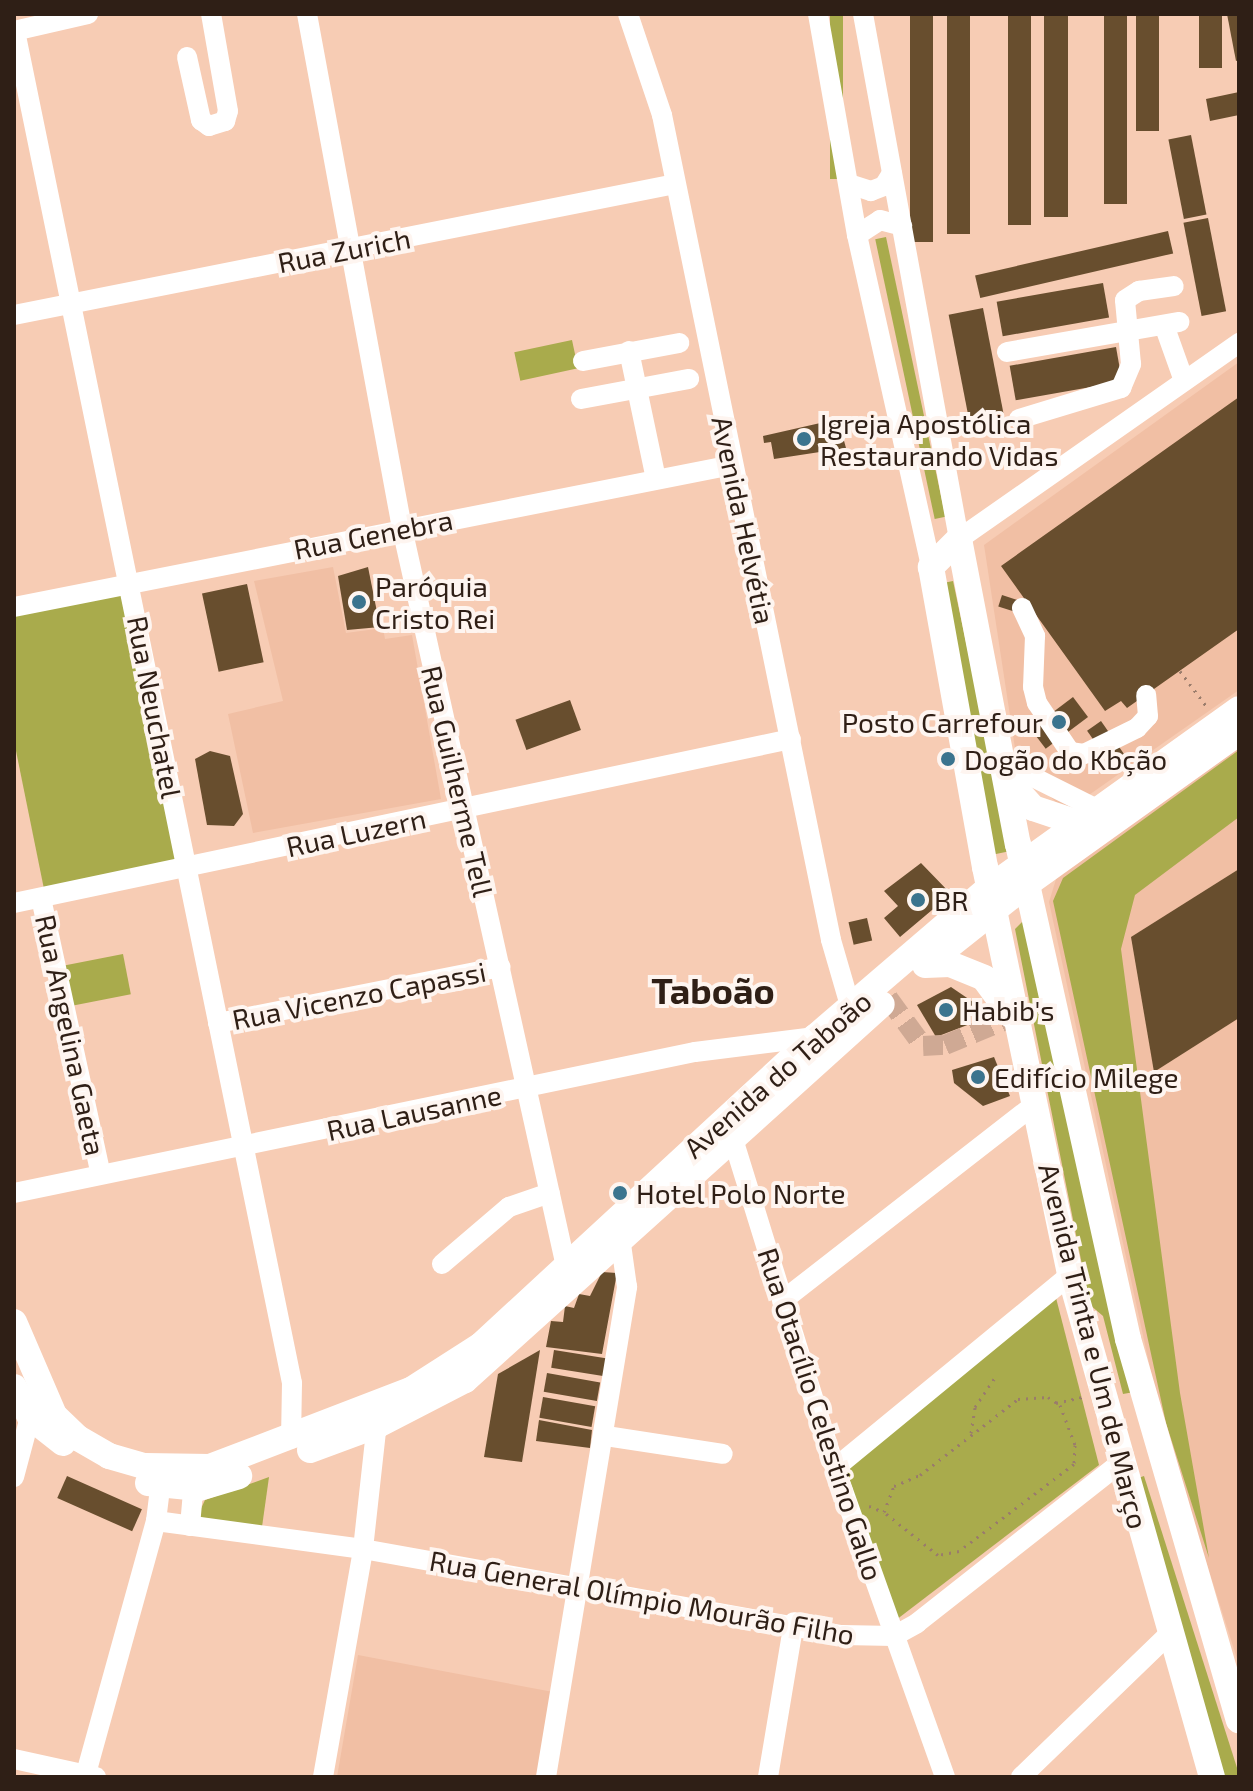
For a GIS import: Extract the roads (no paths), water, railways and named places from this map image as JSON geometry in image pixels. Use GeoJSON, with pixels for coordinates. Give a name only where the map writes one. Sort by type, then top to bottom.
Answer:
{"type":"FeatureCollection","features":[{"type":"Feature","properties":{"kind":"main road"},"geometry":{"type":"LineString","coordinates":[[931,567],[959,539]]}},
{"type":"Feature","properties":{"kind":"main road","name":"Avenida Trinta e Um de Março"},"geometry":{"type":"LineString","coordinates":[[959,539],[1025,873],[1143,1393],[1239,1720]]}},
{"type":"Feature","properties":{"kind":"main road","name":"Avenida Trinta e Um de Março"},"geometry":{"type":"LineString","coordinates":[[931,567],[993,899],[1070,1275],[1120,1463],[1212,1777]]}},
{"type":"Feature","properties":{"kind":"main road","name":"Avenida do Taboão"},"geometry":{"type":"LineString","coordinates":[[1025,873],[1087,816],[1232,721]]}},
{"type":"Feature","properties":{"kind":"main road","name":"Avenida do Taboão"},"geometry":{"type":"LineString","coordinates":[[14,1387],[30,1417],[88,1461],[160,1486],[193,1488],[465,1380],[516,1338],[620,1237],[733,1139],[853,1018],[1025,873],[1232,721]]}},
{"type":"Feature","properties":{"kind":"main road"},"geometry":{"type":"LineString","coordinates":[[1002,766],[1033,808],[1087,816]]}},
{"type":"Feature","properties":{"kind":"main road","name":"Avenida do Taboão"},"geometry":{"type":"LineString","coordinates":[[14,1322],[54,1415],[78,1438],[109,1456],[145,1466],[210,1467],[323,1426],[378,1415],[481,1345],[565,1262],[815,1037],[853,1018],[925,965],[993,899]]}},
{"type":"Feature","properties":{"kind":"main road"},"geometry":{"type":"LineString","coordinates":[[925,965],[950,964],[984,978],[1019,1028]]}},
{"type":"Feature","properties":{"kind":"main road"},"geometry":{"type":"LineString","coordinates":[[1079,1306],[1115,1394],[1126,1399],[1143,1393]]}},
{"type":"Feature","properties":{"kind":"main road"},"geometry":{"type":"LineString","coordinates":[[1120,1463],[1139,1461],[1150,1470],[1173,1532],[1189,1556]]}},
{"type":"Feature","properties":{"kind":"street"},"geometry":{"type":"LineString","coordinates":[[15,31],[88,14]]}},
{"type":"Feature","properties":{"kind":"street"},"geometry":{"type":"LineString","coordinates":[[187,57],[201,120],[209,126],[225,121],[228,111],[211,14]]}},
{"type":"Feature","properties":{"kind":"street","name":"Rua Guilherme Tell"},"geometry":{"type":"LineString","coordinates":[[307,14],[402,528],[565,1262]]}},
{"type":"Feature","properties":{"kind":"street","name":"Avenida Helvétia"},"geometry":{"type":"LineString","coordinates":[[628,14],[662,115],[732,465],[853,1018]]}},
{"type":"Feature","properties":{"kind":"street"},"geometry":{"type":"LineString","coordinates":[[818,14],[857,235],[931,567]]}},
{"type":"Feature","properties":{"kind":"street"},"geometry":{"type":"LineString","coordinates":[[863,14],[959,539],[1239,343]]}},
{"type":"Feature","properties":{"kind":"street","name":"Rua Neuchatel"},"geometry":{"type":"LineString","coordinates":[[15,31],[73,302],[292,1383],[291,1439]]}},
{"type":"Feature","properties":{"kind":"street"},"geometry":{"type":"LineString","coordinates":[[849,184],[871,191],[884,186],[892,173]]}},
{"type":"Feature","properties":{"kind":"street","name":"Rua Zurich"},"geometry":{"type":"LineString","coordinates":[[14,315],[675,184]]}},
{"type":"Feature","properties":{"kind":"street"},"geometry":{"type":"LineString","coordinates":[[857,235],[880,220],[902,226]]}},
{"type":"Feature","properties":{"kind":"street"},"geometry":{"type":"LineString","coordinates":[[1019,419],[1121,388],[1131,372],[1124,306],[1130,294],[1174,286]]}},
{"type":"Feature","properties":{"kind":"street"},"geometry":{"type":"LineString","coordinates":[[1007,352],[1171,323],[1184,381]]}},
{"type":"Feature","properties":{"kind":"street"},"geometry":{"type":"LineString","coordinates":[[583,361],[679,343]]}},
{"type":"Feature","properties":{"kind":"street"},"geometry":{"type":"LineString","coordinates":[[629,351],[656,479]]}},
{"type":"Feature","properties":{"kind":"street"},"geometry":{"type":"LineString","coordinates":[[581,399],[689,379]]}},
{"type":"Feature","properties":{"kind":"street","name":"Rua Genebra"},"geometry":{"type":"LineString","coordinates":[[14,607],[732,465]]}},
{"type":"Feature","properties":{"kind":"street"},"geometry":{"type":"LineString","coordinates":[[1022,608],[1035,636],[1033,687],[1037,703],[1070,752],[1084,754],[1137,728],[1148,716],[1146,695]]}},
{"type":"Feature","properties":{"kind":"street","name":"Rua Luzern"},"geometry":{"type":"LineString","coordinates":[[14,903],[187,869],[791,739]]}},
{"type":"Feature","properties":{"kind":"street","name":"Rua Angelina Gaeta"},"geometry":{"type":"LineString","coordinates":[[41,898],[100,1172]]}},
{"type":"Feature","properties":{"kind":"street","name":"Rua Vicenzo Capassi"},"geometry":{"type":"LineString","coordinates":[[218,1023],[500,967]]}},
{"type":"Feature","properties":{"kind":"street","name":"Rua Lausanne"},"geometry":{"type":"LineString","coordinates":[[14,1193],[100,1172],[244,1147],[695,1052],[815,1037]]}},
{"type":"Feature","properties":{"kind":"street"},"geometry":{"type":"LineString","coordinates":[[782,1301],[1035,1104]]}},
{"type":"Feature","properties":{"kind":"street","name":"Rua Otacílio Celestino Gallo"},"geometry":{"type":"LineString","coordinates":[[733,1139],[835,1468],[945,1777]]}},
{"type":"Feature","properties":{"kind":"street"},"geometry":{"type":"LineString","coordinates":[[442,1264],[509,1207],[550,1193]]}},
{"type":"Feature","properties":{"kind":"street"},"geometry":{"type":"LineString","coordinates":[[546,1777],[575,1587],[606,1436],[627,1287],[620,1237]]}},
{"type":"Feature","properties":{"kind":"street"},"geometry":{"type":"LineString","coordinates":[[835,1468],[1070,1275]]}},
{"type":"Feature","properties":{"kind":"street","name":"Rua Neuchatel"},"geometry":{"type":"LineString","coordinates":[[292,1383],[323,1426]]}},
{"type":"Feature","properties":{"kind":"street"},"geometry":{"type":"LineString","coordinates":[[323,1777],[363,1549],[378,1415]]}},
{"type":"Feature","properties":{"kind":"street"},"geometry":{"type":"LineString","coordinates":[[14,1477],[30,1417]]}},
{"type":"Feature","properties":{"kind":"street"},"geometry":{"type":"LineString","coordinates":[[606,1436],[723,1454]]}},
{"type":"Feature","properties":{"kind":"street","name":"Rua General Olímpio Mourão Filho"},"geometry":{"type":"LineString","coordinates":[[156,1521],[363,1549],[794,1622],[842,1635],[894,1636],[917,1623],[1120,1463]]}},
{"type":"Feature","properties":{"kind":"street"},"geometry":{"type":"LineString","coordinates":[[14,1759],[89,1776],[156,1521],[160,1486]]}},
{"type":"Feature","properties":{"kind":"street"},"geometry":{"type":"LineString","coordinates":[[190,1526],[193,1488]]}},
{"type":"Feature","properties":{"kind":"street"},"geometry":{"type":"LineString","coordinates":[[768,1777],[794,1622]]}},
{"type":"Feature","properties":{"kind":"street"},"geometry":{"type":"LineString","coordinates":[[1021,1777],[1169,1634]]}},
{"type":"Feature","properties":{"kind":"tunnel"},"geometry":{"type":"LineString","coordinates":[[888,998],[923,1046],[945,1045],[1013,1017]]}},
{"type":"Feature","properties":{"kind":"place","name":"Igreja Apostólica Restaurando Vidas"},"geometry":{"type":"Point","coordinates":[804,439]}},
{"type":"Feature","properties":{"kind":"place","name":"Paróquia Cristo Rei"},"geometry":{"type":"Point","coordinates":[359,602]}},
{"type":"Feature","properties":{"kind":"place","name":"Posto Carrefour"},"geometry":{"type":"Point","coordinates":[1059,722]}},
{"type":"Feature","properties":{"kind":"place","name":"Dogão do Kbção"},"geometry":{"type":"Point","coordinates":[948,759]}},
{"type":"Feature","properties":{"kind":"place","name":"BR"},"geometry":{"type":"Point","coordinates":[918,900]}},
{"type":"Feature","properties":{"kind":"place","name":"Habib's"},"geometry":{"type":"Point","coordinates":[946,1010]}},
{"type":"Feature","properties":{"kind":"place","name":"Edifício Milege"},"geometry":{"type":"Point","coordinates":[978,1077]}},
{"type":"Feature","properties":{"kind":"place","name":"Hotel Polo Norte"},"geometry":{"type":"Point","coordinates":[620,1193]}},
{"type":"Feature","properties":{"kind":"district","name":"Taboão"},"geometry":{"type":"Point","coordinates":[713,990]}}]}
